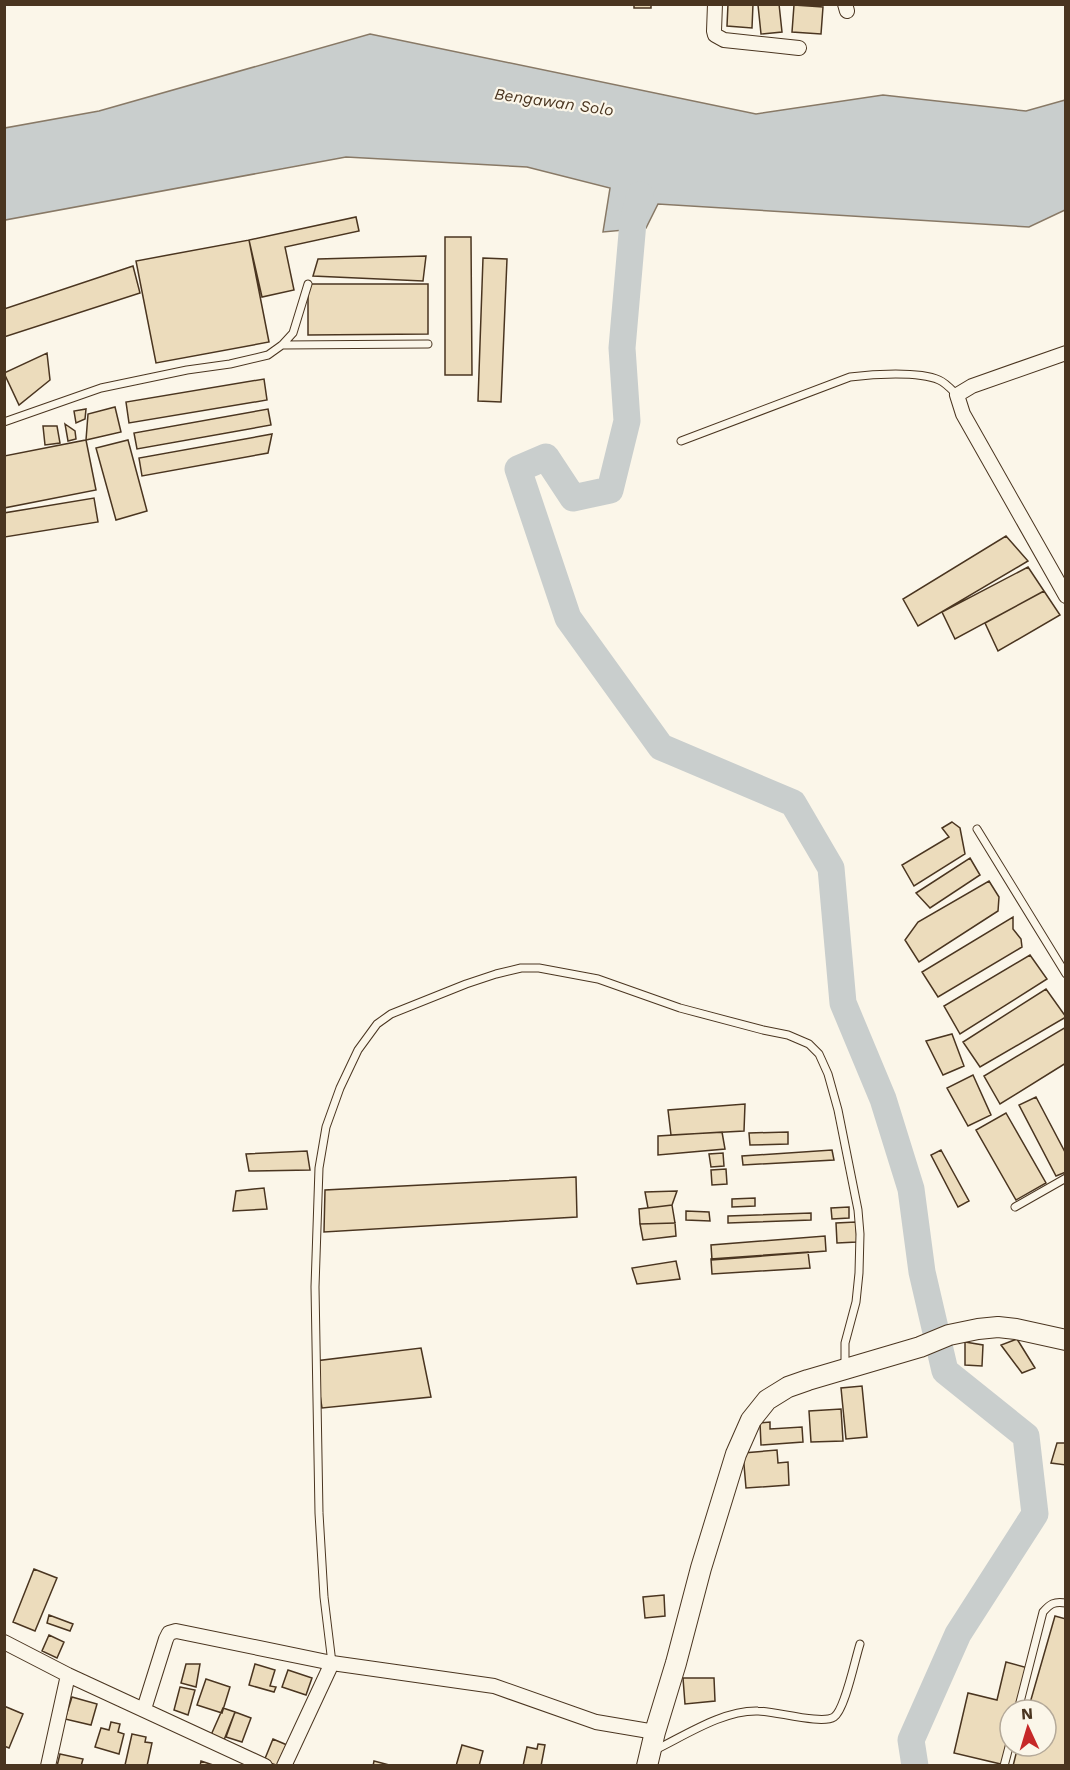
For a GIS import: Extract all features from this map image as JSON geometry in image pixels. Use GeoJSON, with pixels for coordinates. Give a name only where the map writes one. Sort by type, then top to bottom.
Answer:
{"type":"FeatureCollection","features":[{"type":"Feature","properties":{"kind":"street"},"geometry":{"type":"LineString","coordinates":[[716,4],[714,31],[718,38],[799,48]]}},
{"type":"Feature","properties":{"kind":"street"},"geometry":{"type":"LineString","coordinates":[[1065,353],[981,383],[957,395],[963,414],[1065,596]]}},
{"type":"Feature","properties":{"kind":"street"},"geometry":{"type":"LineString","coordinates":[[649,1759],[725,1489],[751,1420],[767,1400],[778,1392],[808,1380],[920,1347],[949,1335],[978,1329],[998,1327],[1016,1329],[1065,1340]]}},
{"type":"Feature","properties":{"kind":"street"},"geometry":{"type":"LineString","coordinates":[[144,1709],[166,1639],[171,1631],[176,1631],[332,1663],[494,1686],[596,1722],[655,1732]]}},
{"type":"Feature","properties":{"kind":"street"},"geometry":{"type":"LineString","coordinates":[[4,1642],[68,1675],[265,1766]]}},
{"type":"Feature","properties":{"kind":"street"},"geometry":{"type":"LineString","coordinates":[[284,1766],[332,1663]]}},
{"type":"Feature","properties":{"kind":"street"},"geometry":{"type":"LineString","coordinates":[[48,1766],[68,1675]]}},
{"type":"Feature","properties":{"kind":"lane"},"geometry":{"type":"LineString","coordinates":[[4,422],[101,388],[268,355],[293,333],[308,284]]}},
{"type":"Feature","properties":{"kind":"lane"},"geometry":{"type":"LineString","coordinates":[[282,345],[428,344]]}},
{"type":"Feature","properties":{"kind":"lane"},"geometry":{"type":"LineString","coordinates":[[681,441],[850,377],[874,374],[927,377],[939,380],[957,395]]}},
{"type":"Feature","properties":{"kind":"lane"},"geometry":{"type":"LineString","coordinates":[[977,829],[1065,974]]}},
{"type":"Feature","properties":{"kind":"lane"},"geometry":{"type":"LineString","coordinates":[[332,1663],[324,1598],[318,1490],[315,1287],[319,1168],[326,1127],[340,1088],[358,1050],[376,1024],[391,1014],[496,974],[521,968],[539,968],[598,979],[680,1008],[788,1035],[809,1044],[819,1054],[828,1074],[838,1110],[858,1210],[859,1273],[856,1302],[845,1343],[845,1369]]}},
{"type":"Feature","properties":{"kind":"lane"},"geometry":{"type":"LineString","coordinates":[[1015,1207],[1065,1179]]}},
{"type":"Feature","properties":{"kind":"lane"},"geometry":{"type":"LineString","coordinates":[[1021,1698],[1043,1612],[1056,1601],[1065,1602]]}},
{"type":"Feature","properties":{"kind":"lane"},"geometry":{"type":"LineString","coordinates":[[649,1759],[731,1714],[759,1711],[820,1720],[833,1718],[842,1709],[860,1644]]}},
{"type":"Feature","properties":{"kind":"water","name":"Bengawan Solo"},"geometry":{"type":"Polygon","coordinates":[[[370,34],[756,114],[883,95],[1026,111],[1065,100],[1065,210],[1029,227],[658,204],[646,228],[603,232],[610,188],[527,167],[346,157],[5,220],[5,128],[99,111],[370,34]]]}},
{"type":"Feature","properties":{"kind":"building"},"geometry":{"type":"Polygon","coordinates":[[[634,4],[651,4],[651,8],[634,8],[634,4]]]}},
{"type":"Feature","properties":{"kind":"building"},"geometry":{"type":"Polygon","coordinates":[[[728,4],[753,4],[752,28],[727,26],[728,4]]]}},
{"type":"Feature","properties":{"kind":"building"},"geometry":{"type":"Polygon","coordinates":[[[779,4],[782,32],[761,34],[758,5],[779,4]]]}},
{"type":"Feature","properties":{"kind":"building"},"geometry":{"type":"Polygon","coordinates":[[[794,5],[823,7],[821,34],[792,32],[794,5]]]}},
{"type":"Feature","properties":{"kind":"building"},"geometry":{"type":"Polygon","coordinates":[[[356,217],[359,231],[285,247],[294,290],[262,297],[249,240],[356,217]]]}},
{"type":"Feature","properties":{"kind":"building"},"geometry":{"type":"Polygon","coordinates":[[[445,237],[471,237],[472,375],[445,375],[445,237]]]}},
{"type":"Feature","properties":{"kind":"building"},"geometry":{"type":"Polygon","coordinates":[[[249,240],[269,342],[156,363],[136,261],[249,240]]]}},
{"type":"Feature","properties":{"kind":"building"},"geometry":{"type":"Polygon","coordinates":[[[426,256],[423,281],[313,276],[318,259],[426,256]]]}},
{"type":"Feature","properties":{"kind":"building"},"geometry":{"type":"Polygon","coordinates":[[[483,258],[507,259],[501,402],[478,401],[483,258]]]}},
{"type":"Feature","properties":{"kind":"building"},"geometry":{"type":"Polygon","coordinates":[[[133,266],[140,293],[4,337],[4,309],[133,266]]]}},
{"type":"Feature","properties":{"kind":"building"},"geometry":{"type":"Polygon","coordinates":[[[308,284],[428,284],[428,334],[308,335],[308,284]]]}},
{"type":"Feature","properties":{"kind":"building"},"geometry":{"type":"Polygon","coordinates":[[[47,353],[50,380],[19,405],[4,373],[47,353]]]}},
{"type":"Feature","properties":{"kind":"building"},"geometry":{"type":"Polygon","coordinates":[[[264,379],[267,400],[129,423],[126,402],[264,379]]]}},
{"type":"Feature","properties":{"kind":"building"},"geometry":{"type":"Polygon","coordinates":[[[115,407],[121,432],[86,440],[88,414],[115,407]]]}},
{"type":"Feature","properties":{"kind":"building"},"geometry":{"type":"Polygon","coordinates":[[[86,409],[85,419],[76,423],[74,411],[86,409]]]}},
{"type":"Feature","properties":{"kind":"building"},"geometry":{"type":"Polygon","coordinates":[[[268,409],[271,425],[137,449],[134,433],[268,409]]]}},
{"type":"Feature","properties":{"kind":"building"},"geometry":{"type":"Polygon","coordinates":[[[65,424],[75,431],[76,439],[68,441],[65,424]]]}},
{"type":"Feature","properties":{"kind":"building"},"geometry":{"type":"Polygon","coordinates":[[[43,426],[57,426],[60,443],[45,445],[43,426]]]}},
{"type":"Feature","properties":{"kind":"building"},"geometry":{"type":"Polygon","coordinates":[[[272,434],[268,453],[142,476],[139,458],[272,434]]]}},
{"type":"Feature","properties":{"kind":"building"},"geometry":{"type":"Polygon","coordinates":[[[86,440],[96,490],[4,508],[4,456],[86,440]]]}},
{"type":"Feature","properties":{"kind":"building"},"geometry":{"type":"Polygon","coordinates":[[[128,440],[147,511],[116,520],[96,448],[128,440]]]}},
{"type":"Feature","properties":{"kind":"building"},"geometry":{"type":"Polygon","coordinates":[[[94,498],[98,522],[5,537],[4,513],[94,498]]]}},
{"type":"Feature","properties":{"kind":"building"},"geometry":{"type":"Polygon","coordinates":[[[1006,536],[1028,561],[918,626],[903,599],[1006,536]]]}},
{"type":"Feature","properties":{"kind":"building"},"geometry":{"type":"Polygon","coordinates":[[[1028,567],[1044,591],[955,639],[942,612],[1028,567]]]}},
{"type":"Feature","properties":{"kind":"building"},"geometry":{"type":"Polygon","coordinates":[[[1044,591],[1060,615],[998,651],[985,623],[1044,591]]]}},
{"type":"Feature","properties":{"kind":"building"},"geometry":{"type":"Polygon","coordinates":[[[952,822],[960,828],[965,854],[914,886],[902,865],[949,837],[942,828],[952,822]]]}},
{"type":"Feature","properties":{"kind":"building"},"geometry":{"type":"Polygon","coordinates":[[[970,858],[980,875],[930,908],[916,893],[970,858]]]}},
{"type":"Feature","properties":{"kind":"building"},"geometry":{"type":"Polygon","coordinates":[[[989,881],[999,897],[998,911],[919,962],[905,940],[918,922],[989,881]]]}},
{"type":"Feature","properties":{"kind":"building"},"geometry":{"type":"Polygon","coordinates":[[[1013,917],[1013,929],[1021,939],[1022,947],[938,997],[922,972],[1013,917]]]}},
{"type":"Feature","properties":{"kind":"building"},"geometry":{"type":"Polygon","coordinates":[[[1030,955],[1047,979],[960,1034],[944,1006],[1030,955]]]}},
{"type":"Feature","properties":{"kind":"building"},"geometry":{"type":"Polygon","coordinates":[[[1046,989],[1066,1017],[980,1067],[963,1042],[1046,989]]]}},
{"type":"Feature","properties":{"kind":"building"},"geometry":{"type":"Polygon","coordinates":[[[1066,1027],[1066,1063],[1000,1104],[984,1076],[1066,1027]]]}},
{"type":"Feature","properties":{"kind":"building"},"geometry":{"type":"Polygon","coordinates":[[[952,1034],[964,1066],[943,1075],[926,1041],[952,1034]]]}},
{"type":"Feature","properties":{"kind":"building"},"geometry":{"type":"Polygon","coordinates":[[[973,1075],[991,1115],[968,1126],[947,1088],[973,1075]]]}},
{"type":"Feature","properties":{"kind":"building"},"geometry":{"type":"Polygon","coordinates":[[[1036,1097],[1066,1154],[1066,1172],[1056,1176],[1019,1105],[1036,1097]]]}},
{"type":"Feature","properties":{"kind":"building"},"geometry":{"type":"Polygon","coordinates":[[[745,1104],[744,1131],[671,1135],[668,1110],[745,1104]]]}},
{"type":"Feature","properties":{"kind":"building"},"geometry":{"type":"Polygon","coordinates":[[[1006,1113],[1046,1183],[1016,1200],[976,1130],[1006,1113]]]}},
{"type":"Feature","properties":{"kind":"building"},"geometry":{"type":"Polygon","coordinates":[[[722,1132],[725,1149],[658,1155],[658,1136],[722,1132]]]}},
{"type":"Feature","properties":{"kind":"building"},"geometry":{"type":"Polygon","coordinates":[[[788,1132],[788,1144],[750,1145],[749,1133],[788,1132]]]}},
{"type":"Feature","properties":{"kind":"building"},"geometry":{"type":"Polygon","coordinates":[[[832,1150],[834,1160],[743,1165],[742,1156],[832,1150]]]}},
{"type":"Feature","properties":{"kind":"building"},"geometry":{"type":"Polygon","coordinates":[[[941,1150],[969,1201],[958,1207],[931,1155],[941,1150]]]}},
{"type":"Feature","properties":{"kind":"building"},"geometry":{"type":"Polygon","coordinates":[[[307,1151],[310,1170],[249,1171],[246,1154],[307,1151]]]}},
{"type":"Feature","properties":{"kind":"building"},"geometry":{"type":"Polygon","coordinates":[[[723,1153],[724,1166],[711,1167],[709,1154],[723,1153]]]}},
{"type":"Feature","properties":{"kind":"building"},"geometry":{"type":"Polygon","coordinates":[[[726,1169],[727,1184],[712,1185],[711,1170],[726,1169]]]}},
{"type":"Feature","properties":{"kind":"building"},"geometry":{"type":"Polygon","coordinates":[[[576,1177],[577,1217],[324,1232],[325,1190],[576,1177]]]}},
{"type":"Feature","properties":{"kind":"building"},"geometry":{"type":"Polygon","coordinates":[[[264,1188],[267,1209],[233,1211],[236,1191],[264,1188]]]}},
{"type":"Feature","properties":{"kind":"building"},"geometry":{"type":"Polygon","coordinates":[[[677,1191],[672,1205],[648,1208],[645,1192],[677,1191]]]}},
{"type":"Feature","properties":{"kind":"building"},"geometry":{"type":"Polygon","coordinates":[[[755,1198],[755,1206],[732,1207],[732,1199],[755,1198]]]}},
{"type":"Feature","properties":{"kind":"building"},"geometry":{"type":"Polygon","coordinates":[[[672,1205],[675,1223],[640,1224],[639,1209],[672,1205]]]}},
{"type":"Feature","properties":{"kind":"building"},"geometry":{"type":"Polygon","coordinates":[[[849,1207],[849,1218],[832,1219],[831,1208],[849,1207]]]}},
{"type":"Feature","properties":{"kind":"building"},"geometry":{"type":"Polygon","coordinates":[[[686,1211],[709,1212],[710,1221],[686,1220],[686,1211]]]}},
{"type":"Feature","properties":{"kind":"building"},"geometry":{"type":"Polygon","coordinates":[[[811,1213],[811,1220],[728,1223],[728,1216],[811,1213]]]}},
{"type":"Feature","properties":{"kind":"building"},"geometry":{"type":"Polygon","coordinates":[[[856,1222],[857,1242],[837,1243],[836,1223],[856,1222]]]}},
{"type":"Feature","properties":{"kind":"building"},"geometry":{"type":"Polygon","coordinates":[[[675,1223],[676,1236],[643,1240],[640,1224],[675,1223]]]}},
{"type":"Feature","properties":{"kind":"building"},"geometry":{"type":"Polygon","coordinates":[[[825,1236],[826,1251],[712,1260],[711,1245],[825,1236]]]}},
{"type":"Feature","properties":{"kind":"building"},"geometry":{"type":"Polygon","coordinates":[[[808,1252],[810,1268],[712,1274],[711,1259],[808,1252]]]}},
{"type":"Feature","properties":{"kind":"building"},"geometry":{"type":"Polygon","coordinates":[[[676,1261],[680,1279],[637,1284],[632,1268],[676,1261]]]}},
{"type":"Feature","properties":{"kind":"building"},"geometry":{"type":"Polygon","coordinates":[[[1017,1339],[1035,1368],[1022,1373],[1001,1345],[1017,1339]]]}},
{"type":"Feature","properties":{"kind":"building"},"geometry":{"type":"Polygon","coordinates":[[[965,1342],[983,1345],[982,1366],[965,1365],[965,1342]]]}},
{"type":"Feature","properties":{"kind":"building"},"geometry":{"type":"Polygon","coordinates":[[[421,1348],[431,1397],[322,1408],[315,1361],[421,1348]]]}},
{"type":"Feature","properties":{"kind":"building"},"geometry":{"type":"Polygon","coordinates":[[[862,1386],[867,1437],[846,1439],[841,1388],[862,1386]]]}},
{"type":"Feature","properties":{"kind":"building"},"geometry":{"type":"Polygon","coordinates":[[[841,1409],[843,1441],[811,1442],[809,1411],[841,1409]]]}},
{"type":"Feature","properties":{"kind":"building"},"geometry":{"type":"Polygon","coordinates":[[[770,1422],[770,1429],[802,1427],[803,1442],[761,1445],[760,1423],[770,1422]]]}},
{"type":"Feature","properties":{"kind":"building"},"geometry":{"type":"Polygon","coordinates":[[[1057,1443],[1066,1443],[1066,1465],[1051,1463],[1057,1443]]]}},
{"type":"Feature","properties":{"kind":"building"},"geometry":{"type":"Polygon","coordinates":[[[777,1450],[778,1463],[788,1462],[789,1485],[746,1488],[743,1453],[777,1450]]]}},
{"type":"Feature","properties":{"kind":"building"},"geometry":{"type":"Polygon","coordinates":[[[34,1569],[57,1578],[35,1631],[13,1622],[34,1569]]]}},
{"type":"Feature","properties":{"kind":"building"},"geometry":{"type":"Polygon","coordinates":[[[664,1595],[665,1616],[645,1618],[643,1597],[664,1595]]]}},
{"type":"Feature","properties":{"kind":"building"},"geometry":{"type":"Polygon","coordinates":[[[49,1615],[73,1624],[70,1631],[47,1623],[49,1615]]]}},
{"type":"Feature","properties":{"kind":"building"},"geometry":{"type":"Polygon","coordinates":[[[1055,1616],[1066,1619],[1066,1766],[1013,1766],[1015,1758],[1058,1758],[1058,1698],[1031,1698],[1055,1616]]]}},
{"type":"Feature","properties":{"kind":"building"},"geometry":{"type":"Polygon","coordinates":[[[49,1635],[64,1642],[57,1658],[42,1651],[49,1635]]]}},
{"type":"Feature","properties":{"kind":"building"},"geometry":{"type":"Polygon","coordinates":[[[1006,1662],[1028,1668],[1021,1698],[998,1698],[998,1758],[1007,1758],[1005,1765],[954,1753],[968,1693],[997,1700],[1006,1662]]]}},
{"type":"Feature","properties":{"kind":"building"},"geometry":{"type":"Polygon","coordinates":[[[186,1664],[200,1664],[196,1687],[181,1683],[186,1664]]]}},
{"type":"Feature","properties":{"kind":"building"},"geometry":{"type":"Polygon","coordinates":[[[255,1664],[275,1670],[270,1686],[276,1687],[274,1692],[249,1685],[255,1664]]]}},
{"type":"Feature","properties":{"kind":"building"},"geometry":{"type":"Polygon","coordinates":[[[288,1670],[312,1678],[306,1695],[282,1687],[288,1670]]]}},
{"type":"Feature","properties":{"kind":"building"},"geometry":{"type":"Polygon","coordinates":[[[683,1678],[714,1678],[715,1701],[685,1704],[683,1678]]]}},
{"type":"Feature","properties":{"kind":"building"},"geometry":{"type":"Polygon","coordinates":[[[206,1679],[230,1687],[222,1713],[197,1705],[206,1679]]]}},
{"type":"Feature","properties":{"kind":"building"},"geometry":{"type":"Polygon","coordinates":[[[180,1687],[195,1690],[188,1715],[174,1710],[180,1687]]]}},
{"type":"Feature","properties":{"kind":"building"},"geometry":{"type":"Polygon","coordinates":[[[72,1697],[97,1704],[91,1725],[65,1719],[72,1697]]]}},
{"type":"Feature","properties":{"kind":"building"},"geometry":{"type":"Polygon","coordinates":[[[4,1706],[23,1714],[9,1748],[4,1746],[4,1706]]]}},
{"type":"Feature","properties":{"kind":"building"},"geometry":{"type":"Polygon","coordinates":[[[223,1708],[235,1712],[224,1740],[211,1735],[223,1708]]]}},
{"type":"Feature","properties":{"kind":"building"},"geometry":{"type":"Polygon","coordinates":[[[235,1712],[251,1718],[242,1742],[226,1737],[235,1712]]]}},
{"type":"Feature","properties":{"kind":"building"},"geometry":{"type":"Polygon","coordinates":[[[111,1722],[120,1724],[118,1732],[124,1734],[119,1754],[95,1747],[101,1728],[109,1730],[111,1722]]]}},
{"type":"Feature","properties":{"kind":"building"},"geometry":{"type":"Polygon","coordinates":[[[132,1734],[146,1737],[145,1742],[152,1743],[147,1766],[125,1765],[132,1734]]]}},
{"type":"Feature","properties":{"kind":"building"},"geometry":{"type":"Polygon","coordinates":[[[273,1739],[287,1745],[279,1766],[264,1761],[273,1739]]]}},
{"type":"Feature","properties":{"kind":"building"},"geometry":{"type":"Polygon","coordinates":[[[538,1744],[545,1745],[541,1766],[523,1766],[527,1747],[537,1749],[538,1744]]]}},
{"type":"Feature","properties":{"kind":"building"},"geometry":{"type":"Polygon","coordinates":[[[462,1745],[483,1751],[479,1766],[456,1766],[462,1745]]]}},
{"type":"Feature","properties":{"kind":"building"},"geometry":{"type":"Polygon","coordinates":[[[60,1754],[83,1759],[81,1766],[57,1766],[60,1754]]]}},
{"type":"Feature","properties":{"kind":"building"},"geometry":{"type":"Polygon","coordinates":[[[201,1761],[216,1766],[200,1766],[201,1761]]]}},
{"type":"Feature","properties":{"kind":"building"},"geometry":{"type":"Polygon","coordinates":[[[374,1761],[393,1766],[373,1766],[374,1761]]]}},
{"type":"Feature","properties":{"kind":"waterway"},"geometry":{"type":"LineString","coordinates":[[640,195],[633,222],[622,348],[627,421],[610,490],[573,498],[546,457],[518,469],[568,618],[661,747],[793,803],[831,868],[843,1003],[883,1099],[911,1189],[922,1272],[945,1371],[1026,1436],[1035,1514],[958,1634],[911,1740],[915,1766]]}}]}
